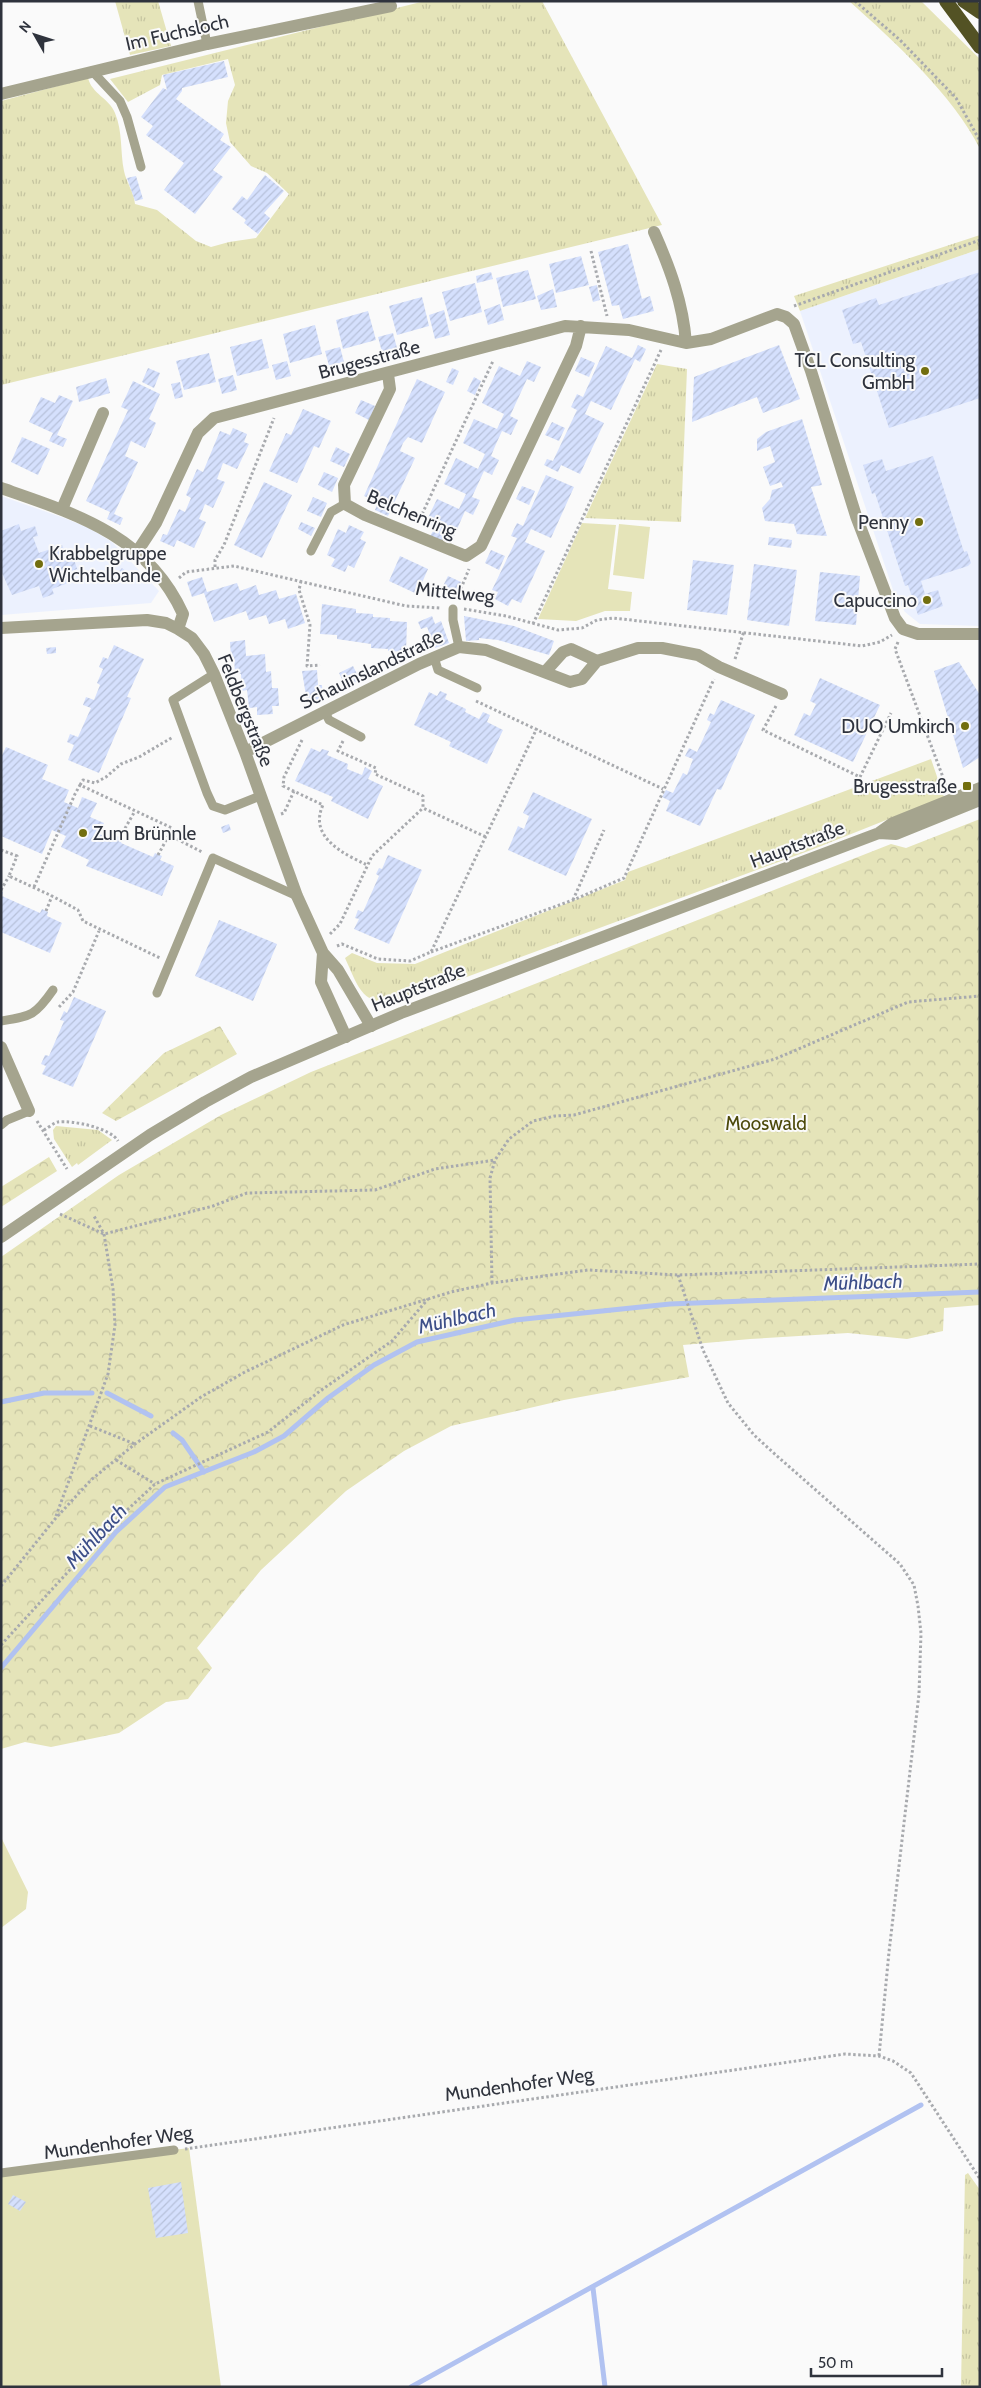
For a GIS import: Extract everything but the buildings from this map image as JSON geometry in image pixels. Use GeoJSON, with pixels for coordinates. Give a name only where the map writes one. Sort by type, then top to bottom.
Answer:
{"type":"FeatureCollection","features":[{"type":"Feature","properties":{"kind":"highway"},"geometry":{"type":"LineString","coordinates":[[946,1],[980,47]]}},
{"type":"Feature","properties":{"kind":"highway"},"geometry":{"type":"LineString","coordinates":[[964,1],[980,12]]}},
{"type":"Feature","properties":{"kind":"street","name":"Im Fuchsloch"},"geometry":{"type":"LineString","coordinates":[[1,94],[373,5],[391,6]]}},
{"type":"Feature","properties":{"kind":"street"},"geometry":{"type":"LineString","coordinates":[[654,232],[673,276],[684,319],[686,342]]}},
{"type":"Feature","properties":{"kind":"street","name":"Brugesstraße"},"geometry":{"type":"LineString","coordinates":[[137,552],[156,523],[198,432],[214,418],[388,374],[565,326],[606,327],[629,330],[686,342],[711,339],[777,314],[786,317]]}},
{"type":"Feature","properties":{"kind":"street"},"geometry":{"type":"LineString","coordinates":[[786,317],[794,324],[811,371],[856,516],[895,618],[903,629],[918,634],[980,634]]}},
{"type":"Feature","properties":{"kind":"street","name":"Belchenring"},"geometry":{"type":"LineString","coordinates":[[388,374],[390,389],[344,485],[345,504],[365,515],[466,556],[481,546],[576,346],[582,326]]}},
{"type":"Feature","properties":{"kind":"street"},"geometry":{"type":"LineString","coordinates":[[62,509],[103,412]]}},
{"type":"Feature","properties":{"kind":"street"},"geometry":{"type":"LineString","coordinates":[[1,488],[99,524],[137,552],[169,587],[183,614],[178,628],[166,622],[147,620],[1,628]]}},
{"type":"Feature","properties":{"kind":"street","name":"Feldbergstraße"},"geometry":{"type":"LineString","coordinates":[[178,628],[192,638],[214,674],[297,896],[321,948],[338,970],[371,1026]]}},
{"type":"Feature","properties":{"kind":"street","name":"Schauinslandstraße"},"geometry":{"type":"LineString","coordinates":[[244,752],[434,657],[459,647],[486,650],[570,682],[582,678],[597,661],[638,648],[662,648],[698,655],[782,694]]}},
{"type":"Feature","properties":{"kind":"street"},"geometry":{"type":"LineString","coordinates":[[545,672],[562,652],[571,649],[597,661]]}},
{"type":"Feature","properties":{"kind":"street","name":"Hauptstraße"},"geometry":{"type":"LineString","coordinates":[[1,1237],[125,1153],[205,1102],[251,1078],[401,1013],[879,833],[893,823],[980,788]]}},
{"type":"Feature","properties":{"kind":"street","name":"Hauptstraße"},"geometry":{"type":"LineString","coordinates":[[879,833],[896,834],[980,800]]}},
{"type":"Feature","properties":{"kind":"street","name":"Feldbergstraße"},"geometry":{"type":"LineString","coordinates":[[321,948],[321,982],[346,1037]]}},
{"type":"Feature","properties":{"kind":"street"},"geometry":{"type":"LineString","coordinates":[[1,1047],[30,1111]]}},
{"type":"Feature","properties":{"kind":"lane"},"geometry":{"type":"LineString","coordinates":[[198,1],[207,44]]}},
{"type":"Feature","properties":{"kind":"lane"},"geometry":{"type":"LineString","coordinates":[[92,71],[120,101],[127,117],[141,167]]}},
{"type":"Feature","properties":{"kind":"lane"},"geometry":{"type":"LineString","coordinates":[[311,550],[331,512],[345,504]]}},
{"type":"Feature","properties":{"kind":"lane"},"geometry":{"type":"LineString","coordinates":[[453,609],[453,620],[459,647]]}},
{"type":"Feature","properties":{"kind":"lane"},"geometry":{"type":"LineString","coordinates":[[434,657],[438,670],[477,688]]}},
{"type":"Feature","properties":{"kind":"lane"},"geometry":{"type":"LineString","coordinates":[[214,674],[174,700],[185,733],[213,806],[225,810],[260,796]]}},
{"type":"Feature","properties":{"kind":"lane"},"geometry":{"type":"LineString","coordinates":[[325,712],[328,720],[362,737]]}},
{"type":"Feature","properties":{"kind":"lane"},"geometry":{"type":"LineString","coordinates":[[158,993],[213,858],[297,896]]}},
{"type":"Feature","properties":{"kind":"lane"},"geometry":{"type":"LineString","coordinates":[[1,1020],[29,1017],[54,990]]}},
{"type":"Feature","properties":{"kind":"lane"},"geometry":{"type":"LineString","coordinates":[[1,1125],[7,1120],[30,1111]]}},
{"type":"Feature","properties":{"kind":"lane","name":"Mundenhofer Weg"},"geometry":{"type":"LineString","coordinates":[[1,2174],[174,2150]]}},
{"type":"Feature","properties":{"kind":"path"},"geometry":{"type":"LineString","coordinates":[[856,1],[900,40],[956,98],[980,141]]}},
{"type":"Feature","properties":{"kind":"path"},"geometry":{"type":"LineString","coordinates":[[786,317],[795,305],[980,240]]}},
{"type":"Feature","properties":{"kind":"path"},"geometry":{"type":"LineString","coordinates":[[592,251],[607,316],[606,327]]}},
{"type":"Feature","properties":{"kind":"path"},"geometry":{"type":"LineString","coordinates":[[533,624],[666,339]]}},
{"type":"Feature","properties":{"kind":"path"},"geometry":{"type":"LineString","coordinates":[[413,535],[495,356],[492,346]]}},
{"type":"Feature","properties":{"kind":"path"},"geometry":{"type":"LineString","coordinates":[[216,567],[215,560],[224,545],[274,418],[276,402]]}},
{"type":"Feature","properties":{"kind":"path","name":"Mittelweg"},"geometry":{"type":"LineString","coordinates":[[169,587],[186,572],[234,566],[406,606],[453,609],[506,616],[558,630],[582,628],[597,620],[613,618],[744,631],[862,646],[880,642],[903,629]]}},
{"type":"Feature","properties":{"kind":"path"},"geometry":{"type":"LineString","coordinates":[[453,609],[465,580]]}},
{"type":"Feature","properties":{"kind":"path"},"geometry":{"type":"LineString","coordinates":[[301,581],[299,590],[310,624],[307,666],[320,665]]}},
{"type":"Feature","properties":{"kind":"path"},"geometry":{"type":"LineString","coordinates":[[903,629],[895,649],[950,800]]}},
{"type":"Feature","properties":{"kind":"path"},"geometry":{"type":"LineString","coordinates":[[321,948],[342,944],[378,959],[410,961],[573,900],[624,878],[663,788],[744,631]]}},
{"type":"Feature","properties":{"kind":"path"},"geometry":{"type":"LineString","coordinates":[[782,694],[762,730],[860,777],[891,713]]}},
{"type":"Feature","properties":{"kind":"path"},"geometry":{"type":"LineString","coordinates":[[474,700],[663,788]]}},
{"type":"Feature","properties":{"kind":"path"},"geometry":{"type":"LineString","coordinates":[[300,724],[306,734],[282,782],[283,786],[323,805],[318,821],[324,836],[338,850],[368,865]]}},
{"type":"Feature","properties":{"kind":"path"},"geometry":{"type":"LineString","coordinates":[[431,952],[537,728]]}},
{"type":"Feature","properties":{"kind":"path"},"geometry":{"type":"LineString","coordinates":[[348,730],[338,751],[376,768],[375,774],[422,796],[423,808]]}},
{"type":"Feature","properties":{"kind":"path"},"geometry":{"type":"LineString","coordinates":[[34,887],[74,794],[83,780],[95,783],[106,777],[121,764],[139,757],[166,740],[185,733]]}},
{"type":"Feature","properties":{"kind":"path"},"geometry":{"type":"LineString","coordinates":[[80,785],[172,828],[158,855]]}},
{"type":"Feature","properties":{"kind":"path"},"geometry":{"type":"LineString","coordinates":[[269,819],[284,813],[294,791]]}},
{"type":"Feature","properties":{"kind":"path"},"geometry":{"type":"LineString","coordinates":[[423,808],[486,837]]}},
{"type":"Feature","properties":{"kind":"path"},"geometry":{"type":"LineString","coordinates":[[321,948],[340,924],[372,856],[423,808]]}},
{"type":"Feature","properties":{"kind":"path"},"geometry":{"type":"LineString","coordinates":[[120,837],[135,811]]}},
{"type":"Feature","properties":{"kind":"path"},"geometry":{"type":"LineString","coordinates":[[573,900],[604,830]]}},
{"type":"Feature","properties":{"kind":"path"},"geometry":{"type":"LineString","coordinates":[[169,835],[213,858]]}},
{"type":"Feature","properties":{"kind":"path"},"geometry":{"type":"LineString","coordinates":[[1,850],[17,856],[1,890]]}},
{"type":"Feature","properties":{"kind":"path"},"geometry":{"type":"LineString","coordinates":[[9,876],[78,910],[82,921],[99,931],[170,962]]}},
{"type":"Feature","properties":{"kind":"path"},"geometry":{"type":"LineString","coordinates":[[46,911],[52,896]]}},
{"type":"Feature","properties":{"kind":"path"},"geometry":{"type":"LineString","coordinates":[[40,1006],[52,1013],[73,992],[99,931]]}},
{"type":"Feature","properties":{"kind":"path"},"geometry":{"type":"LineString","coordinates":[[492,1282],[490,1178],[495,1160],[510,1139],[534,1121],[555,1116],[574,1115],[775,1059],[908,1002],[980,996]]}},
{"type":"Feature","properties":{"kind":"path"},"geometry":{"type":"LineString","coordinates":[[30,1111],[44,1130],[67,1169]]}},
{"type":"Feature","properties":{"kind":"path"},"geometry":{"type":"LineString","coordinates":[[44,1130],[58,1122],[100,1127],[115,1136],[125,1153]]}},
{"type":"Feature","properties":{"kind":"path"},"geometry":{"type":"LineString","coordinates":[[35,1214],[58,1214],[104,1234],[213,1206],[247,1193],[375,1190],[435,1169],[495,1160]]}},
{"type":"Feature","properties":{"kind":"path"},"geometry":{"type":"LineString","coordinates":[[55,1519],[108,1374],[116,1325],[113,1290],[104,1234],[94,1216]]}},
{"type":"Feature","properties":{"kind":"path"},"geometry":{"type":"LineString","coordinates":[[1,1586],[55,1519],[91,1480],[135,1444],[201,1397],[245,1372],[343,1325],[429,1298],[492,1282],[588,1270],[678,1274],[980,1264]]}},
{"type":"Feature","properties":{"kind":"path"},"geometry":{"type":"LineString","coordinates":[[678,1274],[712,1374],[728,1403],[754,1435],[900,1564],[914,1585],[921,1633],[919,1694],[879,2056]]}},
{"type":"Feature","properties":{"kind":"path"},"geometry":{"type":"LineString","coordinates":[[1,1645],[111,1525],[155,1484],[268,1432],[320,1391],[392,1341],[429,1298]]}},
{"type":"Feature","properties":{"kind":"path"},"geometry":{"type":"LineString","coordinates":[[90,1426],[135,1444]]}},
{"type":"Feature","properties":{"kind":"path"},"geometry":{"type":"LineString","coordinates":[[116,1460],[155,1484]]}},
{"type":"Feature","properties":{"kind":"path","name":"Mundenhofer Weg"},"geometry":{"type":"LineString","coordinates":[[174,2150],[845,2054],[879,2056],[893,2061],[910,2074],[980,2180]]}},
{"type":"Feature","properties":{"kind":"shaded area"},"geometry":{"type":"Polygon","coordinates":[[[980,249],[980,626],[920,624],[905,612],[895,596],[800,311],[980,249]]]}},
{"type":"Feature","properties":{"kind":"shaded area"},"geometry":{"type":"Polygon","coordinates":[[[1,496],[89,528],[112,542],[159,591],[151,603],[1,615],[1,496]]]}},
{"type":"Feature","properties":{"kind":"green space"},"geometry":{"type":"Polygon","coordinates":[[[115,1],[158,1],[171,46],[130,55],[115,1]]]}},
{"type":"Feature","properties":{"kind":"green space"},"geometry":{"type":"Polygon","coordinates":[[[425,1],[542,1],[662,225],[1,385],[1,101],[88,78],[93,88],[109,103],[118,120],[124,171],[135,204],[157,210],[196,241],[211,247],[256,238],[289,194],[267,173],[251,166],[230,142],[226,123],[228,101],[235,85],[228,59],[162,75],[160,85],[128,102],[110,79],[425,1]]]}},
{"type":"Feature","properties":{"kind":"green space"},"geometry":{"type":"Polygon","coordinates":[[[849,1],[921,1],[980,59],[980,149],[969,129],[939,89],[903,51],[849,1]]]}},
{"type":"Feature","properties":{"kind":"green space"},"geometry":{"type":"Polygon","coordinates":[[[980,235],[980,249],[800,311],[794,296],[980,235]]]}},
{"type":"Feature","properties":{"kind":"green space"},"geometry":{"type":"Polygon","coordinates":[[[657,364],[687,369],[681,522],[585,518],[657,364]]]}},
{"type":"Feature","properties":{"kind":"green space"},"geometry":{"type":"Polygon","coordinates":[[[582,523],[616,525],[608,589],[632,592],[630,611],[605,611],[576,621],[538,619],[582,523]]]}},
{"type":"Feature","properties":{"kind":"green space"},"geometry":{"type":"Polygon","coordinates":[[[619,524],[650,527],[644,579],[613,575],[619,524]]]}},
{"type":"Feature","properties":{"kind":"green space"},"geometry":{"type":"Polygon","coordinates":[[[931,759],[944,797],[811,850],[396,1003],[375,1001],[362,992],[345,958],[352,953],[377,963],[415,964],[625,880],[628,872],[931,759]]]}},
{"type":"Feature","properties":{"kind":"green space","name":"Mooswald"},"geometry":{"type":"Polygon","coordinates":[[[980,819],[980,1305],[944,1308],[943,1331],[907,1339],[848,1333],[683,1345],[689,1377],[564,1400],[451,1426],[404,1451],[346,1491],[261,1570],[197,1648],[212,1668],[188,1699],[166,1702],[119,1733],[51,1747],[25,1742],[1,1749],[1,1257],[119,1175],[221,1115],[311,1072],[891,844],[906,848],[980,819]]]}},
{"type":"Feature","properties":{"kind":"green space"},"geometry":{"type":"Polygon","coordinates":[[[220,1026],[237,1054],[116,1121],[102,1113],[164,1053],[220,1026]]]}},
{"type":"Feature","properties":{"kind":"green space"},"geometry":{"type":"Polygon","coordinates":[[[56,1126],[98,1130],[112,1140],[78,1165],[77,1163],[72,1167],[54,1139],[53,1130],[56,1126]]]}},
{"type":"Feature","properties":{"kind":"green space"},"geometry":{"type":"Polygon","coordinates":[[[49,1157],[57,1171],[1,1207],[1,1187],[49,1157]]]}},
{"type":"Feature","properties":{"kind":"green space"},"geometry":{"type":"Polygon","coordinates":[[[1,1837],[28,1892],[26,1909],[1,1928],[1,1837]]]}},
{"type":"Feature","properties":{"kind":"green space"},"geometry":{"type":"Polygon","coordinates":[[[189,2148],[221,2387],[1,2387],[1,2172],[189,2148]]]}},
{"type":"Feature","properties":{"kind":"green space"},"geometry":{"type":"Polygon","coordinates":[[[968,2173],[980,2190],[980,2387],[961,2387],[965,2175],[968,2173]]]}},
{"type":"Feature","properties":{"kind":"waterway","name":"Mühlbach"},"geometry":{"type":"LineString","coordinates":[[1,1668],[116,1532],[165,1487],[254,1452],[284,1436],[328,1398],[374,1365],[417,1342],[515,1320],[670,1304],[980,1292]]}},
{"type":"Feature","properties":{"kind":"waterway"},"geometry":{"type":"LineString","coordinates":[[1,1402],[44,1393],[92,1393]]}},
{"type":"Feature","properties":{"kind":"waterway"},"geometry":{"type":"LineString","coordinates":[[107,1393],[151,1416]]}},
{"type":"Feature","properties":{"kind":"waterway"},"geometry":{"type":"LineString","coordinates":[[173,1433],[182,1440],[204,1472]]}},
{"type":"Feature","properties":{"kind":"waterway"},"geometry":{"type":"LineString","coordinates":[[411,2387],[921,2105]]}},
{"type":"Feature","properties":{"kind":"waterway"},"geometry":{"type":"LineString","coordinates":[[593,2288],[605,2387]]}},
{"type":"Feature","properties":{"kind":"place","name":"TCL Consulting GmbH"},"geometry":{"type":"Point","coordinates":[925,371]}},
{"type":"Feature","properties":{"kind":"place","name":"Penny"},"geometry":{"type":"Point","coordinates":[919,522]}},
{"type":"Feature","properties":{"kind":"place","name":"Krabbelgruppe Wichtelbande"},"geometry":{"type":"Point","coordinates":[39,564]}},
{"type":"Feature","properties":{"kind":"place","name":"Capuccino"},"geometry":{"type":"Point","coordinates":[927,600]}},
{"type":"Feature","properties":{"kind":"place","name":"DUO Umkirch"},"geometry":{"type":"Point","coordinates":[965,726]}},
{"type":"Feature","properties":{"kind":"place","name":"Brugesstraße"},"geometry":{"type":"Point","coordinates":[967,786]}},
{"type":"Feature","properties":{"kind":"place","name":"Zum Brünnle"},"geometry":{"type":"Point","coordinates":[83,833]}}]}
